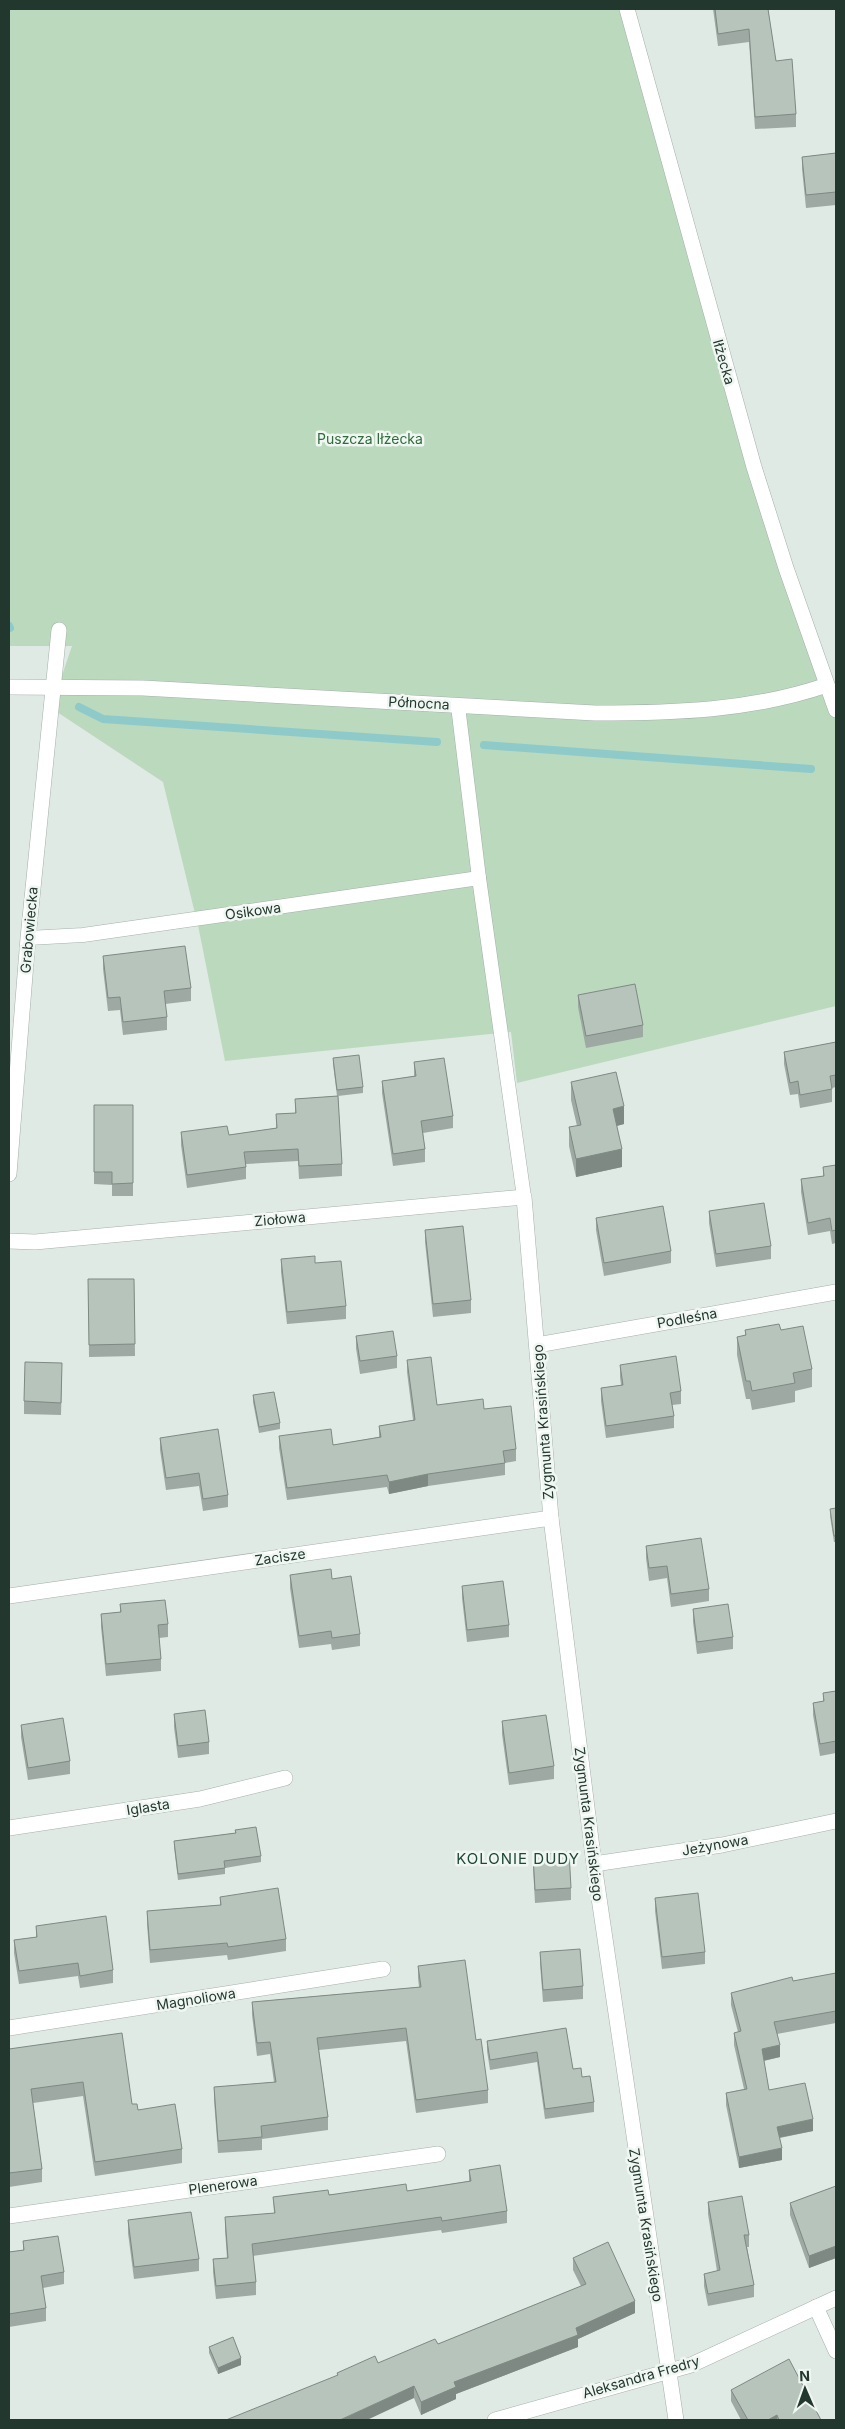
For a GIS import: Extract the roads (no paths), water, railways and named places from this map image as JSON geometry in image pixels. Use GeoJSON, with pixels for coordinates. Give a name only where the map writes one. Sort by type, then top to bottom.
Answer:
{"type":"FeatureCollection","features":[{"type":"Feature","properties":{"kind":"street","name":"Iłżecka"},"geometry":{"type":"LineString","coordinates":[[627,9],[754,467],[836,710]]}},
{"type":"Feature","properties":{"kind":"street","name":"Grabowiecka"},"geometry":{"type":"LineString","coordinates":[[9,1174],[15,1014],[28,938],[59,630]]}},
{"type":"Feature","properties":{"kind":"street","name":"Północna"},"geometry":{"type":"LineString","coordinates":[[9,687],[143,688],[595,713],[665,713],[719,710],[791,697],[826,685]]}},
{"type":"Feature","properties":{"kind":"street","name":"Zygmunta Krasińskiego"},"geometry":{"type":"LineString","coordinates":[[524,1197],[551,1518],[594,1864],[676,2420]]}},
{"type":"Feature","properties":{"kind":"street","name":"Ziołowa"},"geometry":{"type":"LineString","coordinates":[[9,1241],[35,1242],[524,1197]]}},
{"type":"Feature","properties":{"kind":"street","name":"Podleśna"},"geometry":{"type":"LineString","coordinates":[[537,1344],[836,1292]]}},
{"type":"Feature","properties":{"kind":"street","name":"Zacisze"},"geometry":{"type":"LineString","coordinates":[[9,1596],[551,1518]]}},
{"type":"Feature","properties":{"kind":"street","name":"Iglasta"},"geometry":{"type":"LineString","coordinates":[[9,1828],[200,1799],[285,1778]]}},
{"type":"Feature","properties":{"kind":"street","name":"Jeżynowa"},"geometry":{"type":"LineString","coordinates":[[594,1864],[722,1844],[836,1821]]}},
{"type":"Feature","properties":{"kind":"street","name":"Magnoliowa"},"geometry":{"type":"LineString","coordinates":[[9,2028],[383,1969]]}},
{"type":"Feature","properties":{"kind":"street","name":"Plenerowa"},"geometry":{"type":"LineString","coordinates":[[9,2216],[438,2154]]}},
{"type":"Feature","properties":{"kind":"street","name":"Aleksandra Fredry"},"geometry":{"type":"LineString","coordinates":[[495,2420],[691,2365],[836,2298]]}},
{"type":"Feature","properties":{"kind":"street"},"geometry":{"type":"LineString","coordinates":[[816,2307],[836,2351]]}},
{"type":"Feature","properties":{"kind":"lane"},"geometry":{"type":"LineString","coordinates":[[458,706],[479,878],[524,1197]]}},
{"type":"Feature","properties":{"kind":"lane","name":"Osikowa"},"geometry":{"type":"LineString","coordinates":[[28,938],[83,935],[479,878]]}},
{"type":"Feature","properties":{"kind":"waterway"},"geometry":{"type":"LineString","coordinates":[[79,707],[103,719],[437,742]]}},
{"type":"Feature","properties":{"kind":"waterway"},"geometry":{"type":"LineString","coordinates":[[484,745],[811,769]]}},
{"type":"Feature","properties":{"kind":"district","name":"KOLONIE DUDY"},"geometry":{"type":"Point","coordinates":[518,1859]}},
{"type":"Feature","properties":{"kind":"park label","name":"Puszcza Iłżecka"},"geometry":{"type":"Point","coordinates":[370,439]}}]}
